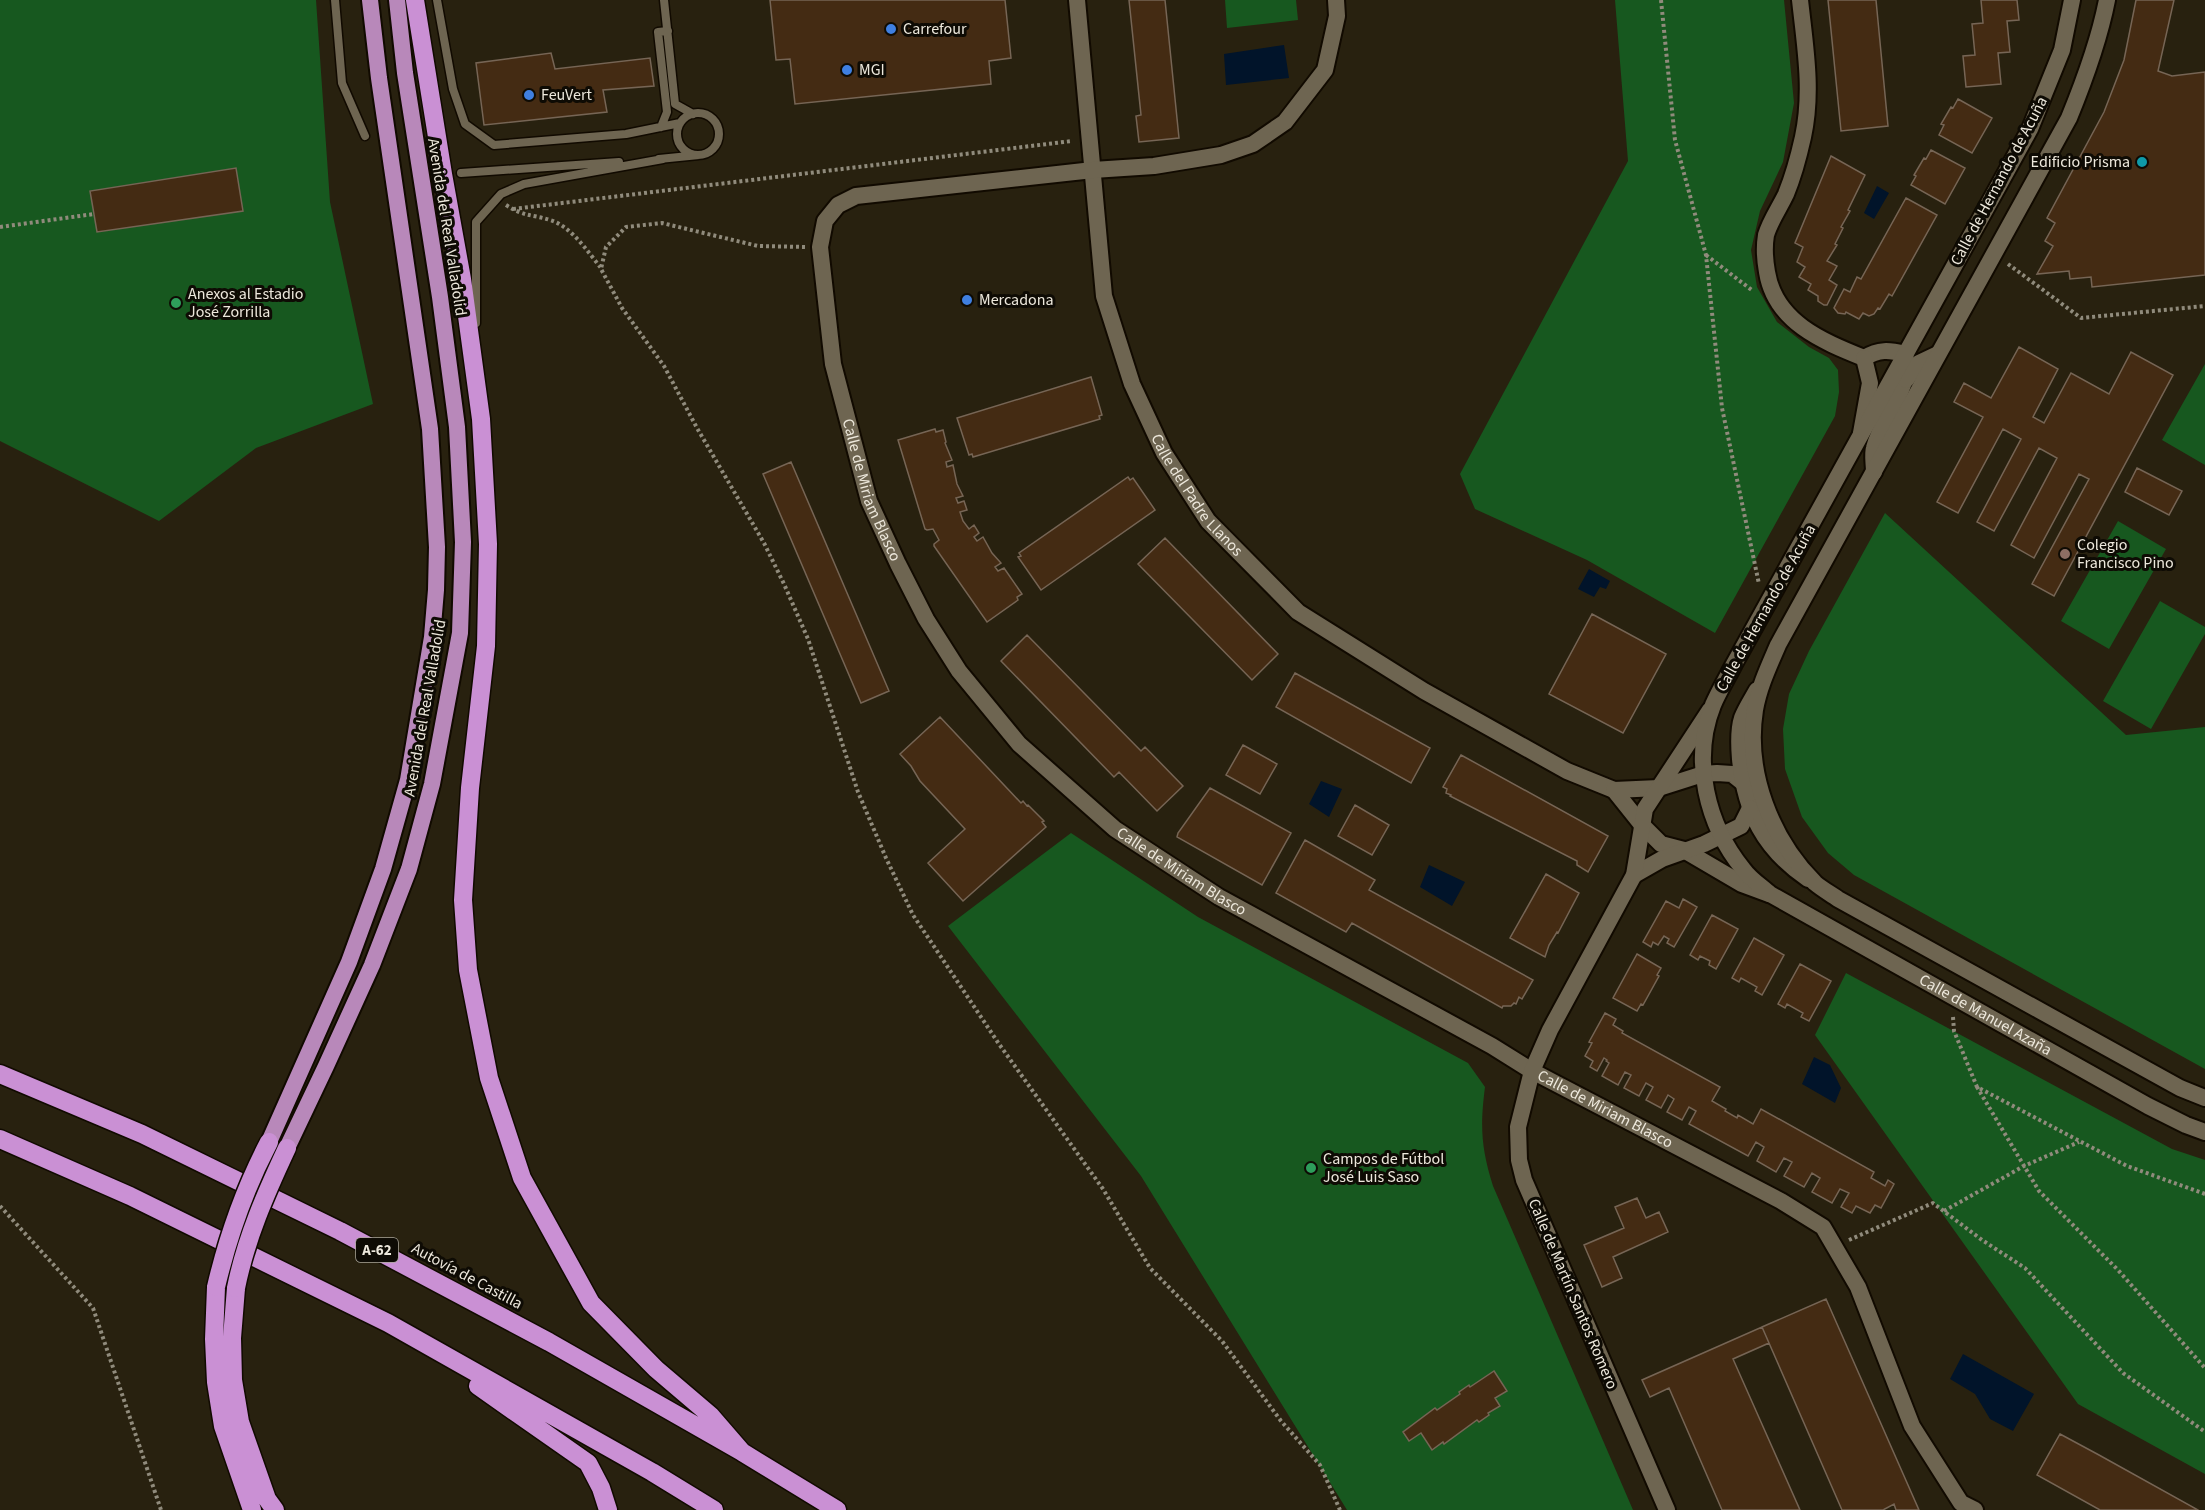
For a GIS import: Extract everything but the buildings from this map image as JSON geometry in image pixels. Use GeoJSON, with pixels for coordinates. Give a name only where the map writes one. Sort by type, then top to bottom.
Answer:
{"type":"FeatureCollection","features":[{"type":"Feature","properties":{"kind":"highway","name":"Avenida del Real Valladolid"},"geometry":{"type":"LineString","coordinates":[[269,1142],[349,962],[383,869],[408,780],[432,637],[437,547],[430,429],[379,78],[370,0]]}},
{"type":"Feature","properties":{"kind":"highway","name":"Avenida del Real Valladolid"},"geometry":{"type":"LineString","coordinates":[[287,1148],[372,965],[409,869],[432,784],[460,633],[463,542],[457,427],[440,297],[405,74],[397,0]]}},
{"type":"Feature","properties":{"kind":"highway"},"geometry":{"type":"LineString","coordinates":[[415,0],[462,279],[481,419],[488,544],[486,646],[470,788],[463,900],[468,970],[489,1078],[522,1178],[591,1303],[656,1369],[711,1415],[742,1452]]}},
{"type":"Feature","properties":{"kind":"highway","name":"Autovía de Castilla"},"geometry":{"type":"LineString","coordinates":[[0,1074],[142,1134],[340,1231],[549,1342],[742,1452],[837,1510]]}},
{"type":"Feature","properties":{"kind":"highway"},"geometry":{"type":"LineString","coordinates":[[0,1139],[130,1196],[388,1323],[652,1472],[714,1510]]}},
{"type":"Feature","properties":{"kind":"highway"},"geometry":{"type":"LineString","coordinates":[[252,1510],[223,1426],[216,1382],[214,1339],[216,1287],[234,1221],[253,1173],[269,1142]]}},
{"type":"Feature","properties":{"kind":"highway"},"geometry":{"type":"LineString","coordinates":[[275,1510],[267,1498],[240,1422],[233,1380],[232,1338],[236,1288],[242,1257],[252,1226],[287,1148]]}},
{"type":"Feature","properties":{"kind":"highway"},"geometry":{"type":"LineString","coordinates":[[388,1323],[588,1463],[601,1488],[608,1510]]}},
{"type":"Feature","properties":{"kind":"street","name":"Calle del Padre Llanos"},"geometry":{"type":"LineString","coordinates":[[1077,0],[1104,296],[1132,384],[1164,453],[1208,521],[1298,612],[1424,691],[1567,771],[1614,790],[1659,788]]}},
{"type":"Feature","properties":{"kind":"street","name":"Calle de Miriam Blasco"},"geometry":{"type":"LineString","coordinates":[[1336,0],[1337,16],[1325,70],[1285,122],[1253,144],[1221,156],[1154,166],[1093,170],[856,196],[838,205],[825,221],[820,247],[833,363],[869,501],[926,619],[959,671],[1019,744],[1115,829],[1219,897],[1492,1046],[1532,1071],[1781,1201],[1823,1227],[1858,1287],[1912,1426],[1964,1508]]}},
{"type":"Feature","properties":{"kind":"street"},"geometry":{"type":"LineString","coordinates":[[1800,0],[1809,79],[1803,136],[1787,190],[1766,235],[1769,287],[1784,312],[1798,325],[1823,341],[1864,357],[1877,351],[1905,354]]}},
{"type":"Feature","properties":{"kind":"street","name":"Calle de Hernando de Acuña"},"geometry":{"type":"LineString","coordinates":[[1874,472],[1874,448],[1905,354],[2030,129],[2062,50],[2072,0]]}},
{"type":"Feature","properties":{"kind":"street","name":"Calle de Hernando de Acuña"},"geometry":{"type":"LineString","coordinates":[[1750,808],[1742,782],[1739,750],[1741,720],[1782,638],[2069,118],[2086,77],[2101,29],[2107,0]]}},
{"type":"Feature","properties":{"kind":"street","name":"Calle de Hernando de Acuña"},"geometry":{"type":"LineString","coordinates":[[1532,1071],[1550,1030],[1634,874],[1645,809],[1713,707],[1860,436],[1896,383],[1919,363],[1938,354]]}},
{"type":"Feature","properties":{"kind":"street"},"geometry":{"type":"LineString","coordinates":[[1860,436],[1870,383],[1864,357]]}},
{"type":"Feature","properties":{"kind":"street"},"geometry":{"type":"LineString","coordinates":[[1870,383],[1896,383]]}},
{"type":"Feature","properties":{"kind":"street","name":"Calle de Hernando de Acuña"},"geometry":{"type":"LineString","coordinates":[[1763,678],[1755,710],[1753,739],[1756,768],[1767,813]]}},
{"type":"Feature","properties":{"kind":"street","name":"Calle de Hernando de Acuña"},"geometry":{"type":"LineString","coordinates":[[1713,707],[1705,740],[1703,774],[1710,808],[1722,836]]}},
{"type":"Feature","properties":{"kind":"street"},"geometry":{"type":"LineString","coordinates":[[1659,788],[1717,772],[1732,774],[1742,782]]}},
{"type":"Feature","properties":{"kind":"street","name":"Calle del Padre Llanos"},"geometry":{"type":"LineString","coordinates":[[1614,790],[1642,825]]}},
{"type":"Feature","properties":{"kind":"street"},"geometry":{"type":"LineString","coordinates":[[1634,874],[1662,859],[1722,836],[1741,826],[1750,808]]}},
{"type":"Feature","properties":{"kind":"street","name":"Calle de Manuel Azaña"},"geometry":{"type":"LineString","coordinates":[[1750,808],[1764,839],[1789,866],[1838,899],[2180,1088],[2205,1098]]}},
{"type":"Feature","properties":{"kind":"street","name":"Calle de Manuel Azaña"},"geometry":{"type":"LineString","coordinates":[[1767,813],[1788,850],[1816,884]]}},
{"type":"Feature","properties":{"kind":"street","name":"Calle de Manuel Azaña"},"geometry":{"type":"LineString","coordinates":[[1642,825],[1662,844],[1684,850],[1742,884],[1770,894],[2148,1106],[2205,1132]]}},
{"type":"Feature","properties":{"kind":"street","name":"Calle de Manuel Azaña"},"geometry":{"type":"LineString","coordinates":[[1722,836],[1744,870],[1770,894]]}},
{"type":"Feature","properties":{"kind":"street","name":"Calle de Martín Santos Romero"},"geometry":{"type":"LineString","coordinates":[[1532,1071],[1518,1127],[1519,1160],[1524,1180],[1668,1510]]}},
{"type":"Feature","properties":{"kind":"lane"},"geometry":{"type":"LineString","coordinates":[[335,0],[342,83],[365,136]]}},
{"type":"Feature","properties":{"kind":"lane"},"geometry":{"type":"LineString","coordinates":[[437,0],[453,89],[465,124],[494,145],[626,134],[680,123],[693,114]]}},
{"type":"Feature","properties":{"kind":"lane"},"geometry":{"type":"LineString","coordinates":[[461,173],[663,159],[699,155],[711,151],[719,138],[719,130],[712,118],[693,114],[675,104],[664,0]]}},
{"type":"Feature","properties":{"kind":"lane"},"geometry":{"type":"LineString","coordinates":[[661,127],[667,112],[658,32],[668,31]]}},
{"type":"Feature","properties":{"kind":"lane"},"geometry":{"type":"LineString","coordinates":[[680,123],[679,142],[687,152],[699,155]]}},
{"type":"Feature","properties":{"kind":"lane"},"geometry":{"type":"LineString","coordinates":[[481,419],[476,321],[476,222],[501,194],[524,184],[663,159]]}},
{"type":"Feature","properties":{"kind":"path"},"geometry":{"type":"LineString","coordinates":[[1661,0],[1675,140],[1706,255],[1722,408],[1759,585],[1769,602]]}},
{"type":"Feature","properties":{"kind":"path"},"geometry":{"type":"LineString","coordinates":[[513,209],[1067,143],[1090,133]]}},
{"type":"Feature","properties":{"kind":"path"},"geometry":{"type":"LineString","coordinates":[[497,199],[521,214],[553,220],[573,235],[601,269],[622,308],[664,366],[764,543],[784,584],[808,639],[858,792],[913,915],[999,1044],[1103,1190],[1150,1268],[1222,1341],[1281,1421],[1320,1465],[1340,1510]]}},
{"type":"Feature","properties":{"kind":"path"},"geometry":{"type":"LineString","coordinates":[[0,227],[94,214]]}},
{"type":"Feature","properties":{"kind":"path"},"geometry":{"type":"LineString","coordinates":[[601,269],[606,247],[626,227],[662,223],[758,246],[820,247]]}},
{"type":"Feature","properties":{"kind":"path"},"geometry":{"type":"LineString","coordinates":[[1706,255],[1756,292]]}},
{"type":"Feature","properties":{"kind":"path"},"geometry":{"type":"LineString","coordinates":[[1993,256],[2015,267],[2081,318],[2205,306]]}},
{"type":"Feature","properties":{"kind":"path"},"geometry":{"type":"LineString","coordinates":[[1954,1031],[1977,1087],[2039,1191],[2118,1270],[2205,1368]]}},
{"type":"Feature","properties":{"kind":"path"},"geometry":{"type":"LineString","coordinates":[[1977,1087],[2127,1166],[2205,1194]]}},
{"type":"Feature","properties":{"kind":"path"},"geometry":{"type":"LineString","coordinates":[[1944,1211],[2024,1166],[2080,1141]]}},
{"type":"Feature","properties":{"kind":"path"},"geometry":{"type":"LineString","coordinates":[[1835,1247],[1933,1203],[2025,1268],[2123,1373],[2205,1432]]}},
{"type":"Feature","properties":{"kind":"path"},"geometry":{"type":"LineString","coordinates":[[0,1206],[93,1308],[161,1510]]}},
{"type":"Feature","properties":{"kind":"green space","name":"Anexos al Estadio José Zorrilla"},"geometry":{"type":"Polygon","coordinates":[[[0,0],[316,0],[330,202],[373,404],[256,448],[159,521],[0,441],[0,0]]]}},
{"type":"Feature","properties":{"kind":"green space"},"geometry":{"type":"Polygon","coordinates":[[[1225,0],[1296,0],[1298,20],[1227,28],[1225,0]]]}},
{"type":"Feature","properties":{"kind":"green space"},"geometry":{"type":"Polygon","coordinates":[[[1615,0],[1784,0],[1794,103],[1783,162],[1760,211],[1751,250],[1757,287],[1777,322],[1809,347],[1829,358],[1838,370],[1839,392],[1835,416],[1715,633],[1587,560],[1475,509],[1460,474],[1628,161],[1615,0]]]}},
{"type":"Feature","properties":{"kind":"green space"},"geometry":{"type":"Polygon","coordinates":[[[2205,364],[2205,465],[2162,440],[2205,364]]]}},
{"type":"Feature","properties":{"kind":"green space"},"geometry":{"type":"Polygon","coordinates":[[[1885,513],[2126,735],[2205,727],[2205,1069],[1854,875],[1828,853],[1802,817],[1785,769],[1783,729],[1789,694],[1809,651],[1885,513]]]}},
{"type":"Feature","properties":{"kind":"green space"},"geometry":{"type":"Polygon","coordinates":[[[2118,521],[2166,549],[2109,649],[2061,621],[2118,521]]]}},
{"type":"Feature","properties":{"kind":"green space"},"geometry":{"type":"Polygon","coordinates":[[[2160,601],[2205,627],[2205,634],[2151,729],[2103,701],[2160,601]]]}},
{"type":"Feature","properties":{"kind":"green space","name":"Campos de Fútbol José Luis Saso"},"geometry":{"type":"Polygon","coordinates":[[[1071,833],[1198,917],[1468,1063],[1485,1087],[1482,1114],[1483,1137],[1493,1186],[1633,1510],[1347,1510],[1141,1176],[948,926],[1071,833]]]}},
{"type":"Feature","properties":{"kind":"green space"},"geometry":{"type":"Polygon","coordinates":[[[1846,973],[2172,1149],[2205,1160],[2205,1474],[2078,1404],[1815,1035],[1846,973]]]}},
{"type":"Feature","properties":{"kind":"water"},"geometry":{"type":"Polygon","coordinates":[[[1284,45],[1289,78],[1226,85],[1224,54],[1284,45]]]}},
{"type":"Feature","properties":{"kind":"water"},"geometry":{"type":"Polygon","coordinates":[[[1877,186],[1889,193],[1874,219],[1864,213],[1877,186]]]}},
{"type":"Feature","properties":{"kind":"water"},"geometry":{"type":"Polygon","coordinates":[[[1589,569],[1610,581],[1606,589],[1600,587],[1594,597],[1578,589],[1589,569]]]}},
{"type":"Feature","properties":{"kind":"water"},"geometry":{"type":"Polygon","coordinates":[[[1321,781],[1342,789],[1329,817],[1309,804],[1321,781]]]}},
{"type":"Feature","properties":{"kind":"water"},"geometry":{"type":"Polygon","coordinates":[[[1429,865],[1465,882],[1452,906],[1420,887],[1429,865]]]}},
{"type":"Feature","properties":{"kind":"water"},"geometry":{"type":"Polygon","coordinates":[[[1814,1057],[1830,1065],[1841,1088],[1835,1103],[1802,1084],[1814,1057]]]}},
{"type":"Feature","properties":{"kind":"water"},"geometry":{"type":"Polygon","coordinates":[[[1963,1354],[2034,1394],[2013,1431],[1990,1419],[1975,1394],[1950,1379],[1963,1354]]]}},
{"type":"Feature","properties":{"kind":"place","name":"Carrefour"},"geometry":{"type":"Point","coordinates":[891,29]}},
{"type":"Feature","properties":{"kind":"place","name":"MGI"},"geometry":{"type":"Point","coordinates":[847,70]}},
{"type":"Feature","properties":{"kind":"place","name":"FeuVert"},"geometry":{"type":"Point","coordinates":[529,95]}},
{"type":"Feature","properties":{"kind":"place","name":"Edificio Prisma"},"geometry":{"type":"Point","coordinates":[2142,162]}},
{"type":"Feature","properties":{"kind":"place","name":"Mercadona"},"geometry":{"type":"Point","coordinates":[967,300]}},
{"type":"Feature","properties":{"kind":"place","name":"Anexos al Estadio José Zorrilla"},"geometry":{"type":"Point","coordinates":[176,303]}},
{"type":"Feature","properties":{"kind":"place","name":"Colegio Francisco Pino"},"geometry":{"type":"Point","coordinates":[2065,554]}},
{"type":"Feature","properties":{"kind":"place","name":"Campos de Fútbol José Luis Saso"},"geometry":{"type":"Point","coordinates":[1311,1168]}}]}
